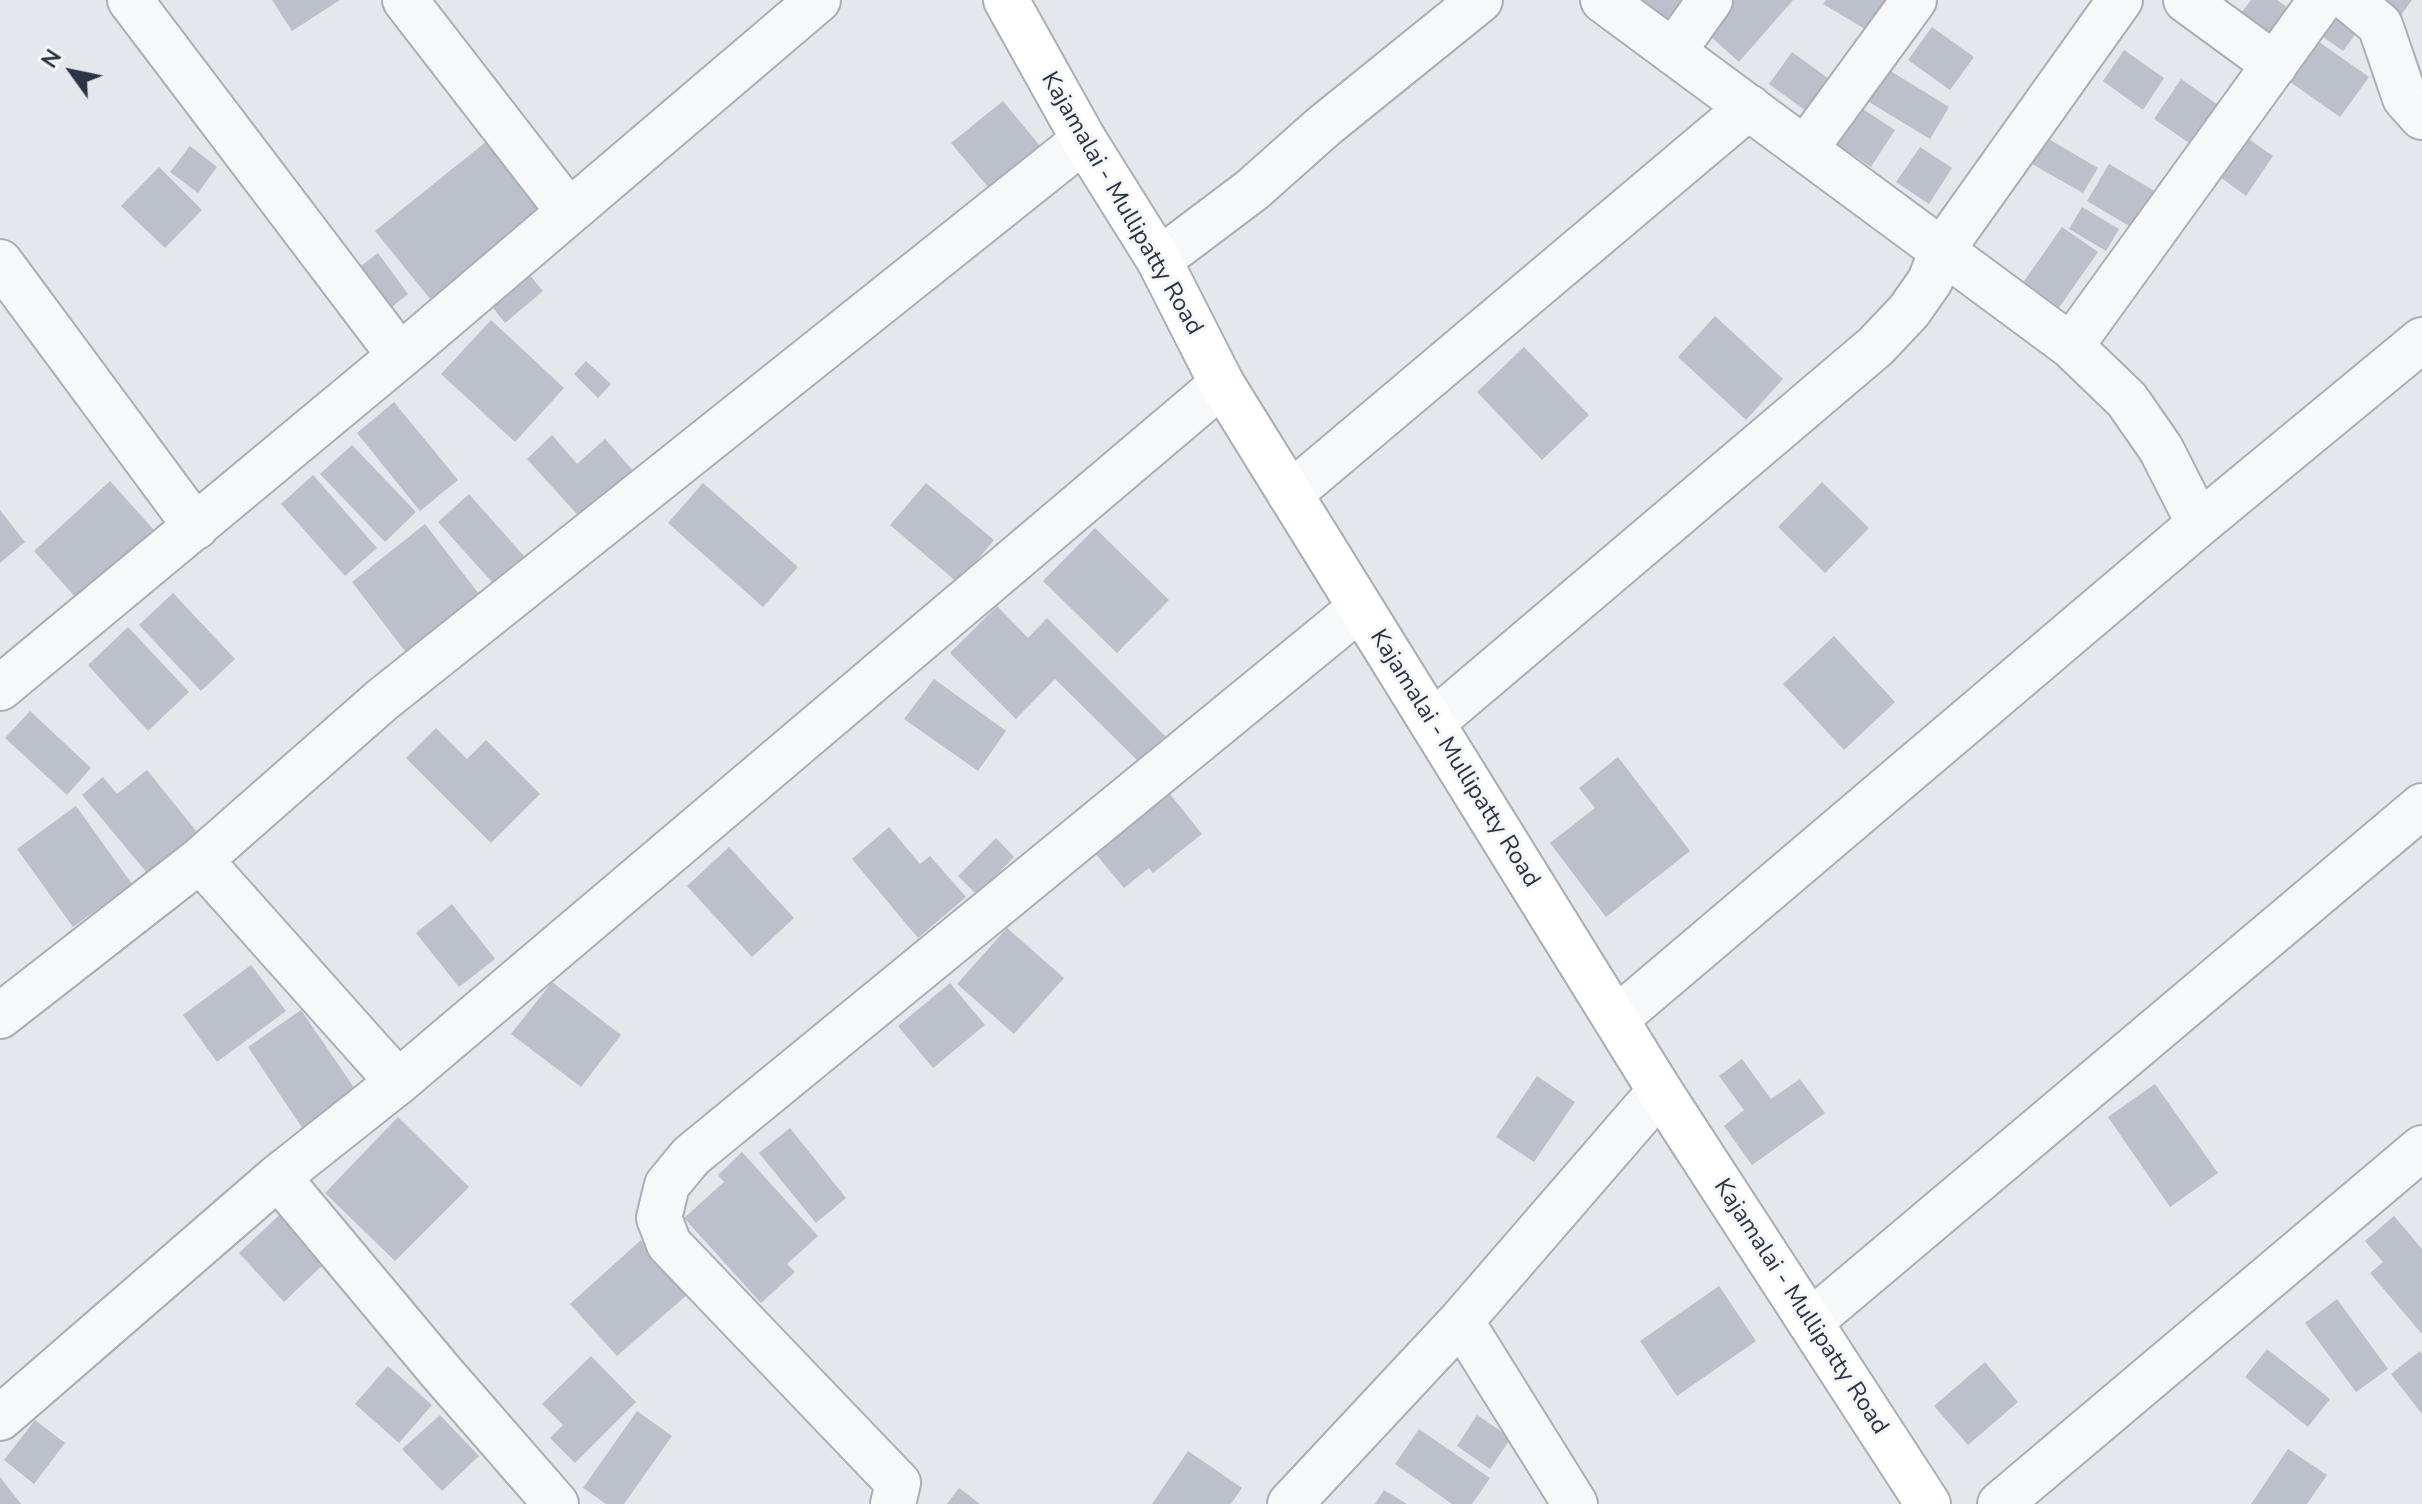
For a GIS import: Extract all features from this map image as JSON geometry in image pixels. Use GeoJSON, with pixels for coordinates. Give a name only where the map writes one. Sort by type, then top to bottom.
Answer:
{"type":"FeatureCollection","features":[{"type":"Feature","properties":{"kind":"main road","name":"Kajamalai - Mullipatty Road"},"geometry":{"type":"LineString","coordinates":[[1006,0],[1084,140],[1159,260],[1222,384],[1660,1091],[1928,1504]]}},
{"type":"Feature","properties":{"kind":"street"},"geometry":{"type":"LineString","coordinates":[[130,0],[400,356]]}},
{"type":"Feature","properties":{"kind":"street"},"geometry":{"type":"LineString","coordinates":[[405,0],[569,212]]}},
{"type":"Feature","properties":{"kind":"street"},"geometry":{"type":"LineString","coordinates":[[0,688],[400,356],[818,0]]}},
{"type":"Feature","properties":{"kind":"street"},"geometry":{"type":"LineString","coordinates":[[1159,260],[1252,190],[1324,126],[1480,0]]}},
{"type":"Feature","properties":{"kind":"street"},"geometry":{"type":"LineString","coordinates":[[1603,0],[2071,346],[2127,400],[2161,449],[2199,524]]}},
{"type":"Feature","properties":{"kind":"street"},"geometry":{"type":"LineString","coordinates":[[1673,52],[1710,0]]}},
{"type":"Feature","properties":{"kind":"street"},"geometry":{"type":"LineString","coordinates":[[1806,148],[1914,0]]}},
{"type":"Feature","properties":{"kind":"street"},"geometry":{"type":"LineString","coordinates":[[1432,723],[1876,346],[1909,311],[1930,281],[1942,250],[2120,0]]}},
{"type":"Feature","properties":{"kind":"street"},"geometry":{"type":"LineString","coordinates":[[2186,0],[2275,65]]}},
{"type":"Feature","properties":{"kind":"street"},"geometry":{"type":"LineString","coordinates":[[2071,346],[2321,0]]}},
{"type":"Feature","properties":{"kind":"street"},"geometry":{"type":"LineString","coordinates":[[2350,0],[2380,25],[2405,98],[2422,117]]}},
{"type":"Feature","properties":{"kind":"street"},"geometry":{"type":"LineString","coordinates":[[1290,494],[1749,107]]}},
{"type":"Feature","properties":{"kind":"street"},"geometry":{"type":"LineString","coordinates":[[0,1015],[200,860],[382,700],[1084,140]]}},
{"type":"Feature","properties":{"kind":"street"},"geometry":{"type":"LineString","coordinates":[[0,262],[196,527]]}},
{"type":"Feature","properties":{"kind":"street"},"geometry":{"type":"LineString","coordinates":[[1616,1019],[2199,524],[2422,340]]}},
{"type":"Feature","properties":{"kind":"street"},"geometry":{"type":"LineString","coordinates":[[3,1409],[278,1177],[398,1082],[1222,384]]}},
{"type":"Feature","properties":{"kind":"street"},"geometry":{"type":"LineString","coordinates":[[893,1504],[898,1483],[669,1244],[659,1218],[667,1185],[703,1146],[1360,608]]}},
{"type":"Feature","properties":{"kind":"street"},"geometry":{"type":"LineString","coordinates":[[1810,1322],[2422,806]]}},
{"type":"Feature","properties":{"kind":"street"},"geometry":{"type":"LineString","coordinates":[[200,860],[398,1082]]}},
{"type":"Feature","properties":{"kind":"street"},"geometry":{"type":"LineString","coordinates":[[1290,1504],[1461,1321],[1660,1091]]}},
{"type":"Feature","properties":{"kind":"street"},"geometry":{"type":"LineString","coordinates":[[2000,1504],[2422,1148]]}},
{"type":"Feature","properties":{"kind":"street"},"geometry":{"type":"LineString","coordinates":[[278,1177],[550,1502]]}},
{"type":"Feature","properties":{"kind":"street"},"geometry":{"type":"LineString","coordinates":[[1461,1321],[1575,1504]]}},
{"type":"Feature","properties":{"kind":"building"},"geometry":{"type":"Polygon","coordinates":[[[272,0],[340,0],[292,31],[272,0]]]}},
{"type":"Feature","properties":{"kind":"building"},"geometry":{"type":"Polygon","coordinates":[[[1643,0],[1680,0],[1682,2],[1666,20],[1643,0]]]}},
{"type":"Feature","properties":{"kind":"building"},"geometry":{"type":"Polygon","coordinates":[[[1724,0],[1793,0],[1739,62],[1700,27],[1724,0]]]}},
{"type":"Feature","properties":{"kind":"building"},"geometry":{"type":"Polygon","coordinates":[[[1826,0],[1889,0],[1870,32],[1823,4],[1826,0]]]}},
{"type":"Feature","properties":{"kind":"building"},"geometry":{"type":"Polygon","coordinates":[[[2251,0],[2277,0],[2299,16],[2275,50],[2235,21],[2251,0]]]}},
{"type":"Feature","properties":{"kind":"building"},"geometry":{"type":"Polygon","coordinates":[[[2364,0],[2412,0],[2396,22],[2364,0]]]}},
{"type":"Feature","properties":{"kind":"building"},"geometry":{"type":"Polygon","coordinates":[[[2341,3],[2365,21],[2343,51],[2319,34],[2341,3]]]}},
{"type":"Feature","properties":{"kind":"building"},"geometry":{"type":"Polygon","coordinates":[[[1932,27],[1974,57],[1950,90],[1908,60],[1932,27]]]}},
{"type":"Feature","properties":{"kind":"building"},"geometry":{"type":"Polygon","coordinates":[[[2312,37],[2369,77],[2340,117],[2283,77],[2312,37]]]}},
{"type":"Feature","properties":{"kind":"building"},"geometry":{"type":"Polygon","coordinates":[[[2124,50],[2164,78],[2143,110],[2103,81],[2124,50]]]}},
{"type":"Feature","properties":{"kind":"building"},"geometry":{"type":"Polygon","coordinates":[[[1792,52],[1836,84],[1813,116],[1769,84],[1792,52]]]}},
{"type":"Feature","properties":{"kind":"building"},"geometry":{"type":"Polygon","coordinates":[[[1889,70],[1949,107],[1930,139],[1869,102],[1889,70]]]}},
{"type":"Feature","properties":{"kind":"building"},"geometry":{"type":"Polygon","coordinates":[[[2181,79],[2224,109],[2198,149],[2154,119],[2181,79]]]}},
{"type":"Feature","properties":{"kind":"building"},"geometry":{"type":"Polygon","coordinates":[[[1003,101],[1040,146],[988,187],[951,143],[1003,101]]]}},
{"type":"Feature","properties":{"kind":"building"},"geometry":{"type":"Polygon","coordinates":[[[1855,104],[1895,130],[1871,167],[1831,140],[1855,104]]]}},
{"type":"Feature","properties":{"kind":"building"},"geometry":{"type":"Polygon","coordinates":[[[2243,135],[2273,156],[2246,196],[2216,174],[2243,135]]]}},
{"type":"Feature","properties":{"kind":"building"},"geometry":{"type":"Polygon","coordinates":[[[492,137],[548,207],[431,300],[375,231],[492,137]]]}},
{"type":"Feature","properties":{"kind":"building"},"geometry":{"type":"Polygon","coordinates":[[[2047,138],[2098,168],[2083,193],[2032,164],[2047,138]]]}},
{"type":"Feature","properties":{"kind":"building"},"geometry":{"type":"Polygon","coordinates":[[[190,146],[217,167],[198,193],[170,172],[190,146]]]}},
{"type":"Feature","properties":{"kind":"building"},"geometry":{"type":"Polygon","coordinates":[[[1920,147],[1952,168],[1929,204],[1896,182],[1920,147]]]}},
{"type":"Feature","properties":{"kind":"building"},"geometry":{"type":"Polygon","coordinates":[[[2109,164],[2158,193],[2136,230],[2087,201],[2109,164]]]}},
{"type":"Feature","properties":{"kind":"building"},"geometry":{"type":"Polygon","coordinates":[[[159,167],[202,210],[165,248],[121,206],[159,167]]]}},
{"type":"Feature","properties":{"kind":"building"},"geometry":{"type":"Polygon","coordinates":[[[2082,207],[2119,229],[2106,251],[2069,229],[2082,207]]]}},
{"type":"Feature","properties":{"kind":"building"},"geometry":{"type":"Polygon","coordinates":[[[2062,227],[2098,252],[2056,312],[2020,287],[2062,227]]]}},
{"type":"Feature","properties":{"kind":"building"},"geometry":{"type":"Polygon","coordinates":[[[378,253],[408,294],[392,307],[361,266],[378,253]]]}},
{"type":"Feature","properties":{"kind":"building"},"geometry":{"type":"Polygon","coordinates":[[[528,273],[543,291],[505,323],[490,304],[528,273]]]}},
{"type":"Feature","properties":{"kind":"building"},"geometry":{"type":"Polygon","coordinates":[[[1715,316],[1783,379],[1746,420],[1678,357],[1715,316]]]}},
{"type":"Feature","properties":{"kind":"building"},"geometry":{"type":"Polygon","coordinates":[[[491,320],[564,388],[515,442],[441,374],[491,320]]]}},
{"type":"Feature","properties":{"kind":"building"},"geometry":{"type":"Polygon","coordinates":[[[1524,347],[1589,415],[1542,460],[1477,392],[1524,347]]]}},
{"type":"Feature","properties":{"kind":"building"},"geometry":{"type":"Polygon","coordinates":[[[586,361],[611,384],[598,398],[574,374],[586,361]]]}},
{"type":"Feature","properties":{"kind":"building"},"geometry":{"type":"Polygon","coordinates":[[[394,402],[458,480],[420,511],[357,433],[394,402]]]}},
{"type":"Feature","properties":{"kind":"building"},"geometry":{"type":"Polygon","coordinates":[[[552,435],[577,464],[605,439],[636,474],[583,521],[527,459],[552,435]]]}},
{"type":"Feature","properties":{"kind":"building"},"geometry":{"type":"Polygon","coordinates":[[[352,445],[416,512],[385,542],[320,474],[352,445]]]}},
{"type":"Feature","properties":{"kind":"building"},"geometry":{"type":"Polygon","coordinates":[[[313,475],[377,548],[345,576],[281,504],[313,475]]]}},
{"type":"Feature","properties":{"kind":"building"},"geometry":{"type":"Polygon","coordinates":[[[110,481],[154,530],[78,600],[34,551],[110,481]]]}},
{"type":"Feature","properties":{"kind":"building"},"geometry":{"type":"Polygon","coordinates":[[[1822,482],[1869,528],[1825,573],[1778,527],[1822,482]]]}},
{"type":"Feature","properties":{"kind":"building"},"geometry":{"type":"Polygon","coordinates":[[[703,483],[798,567],[763,607],[668,523],[703,483]]]}},
{"type":"Feature","properties":{"kind":"building"},"geometry":{"type":"Polygon","coordinates":[[[926,483],[994,540],[958,583],[890,525],[926,483]]]}},
{"type":"Feature","properties":{"kind":"building"},"geometry":{"type":"Polygon","coordinates":[[[469,494],[530,563],[500,591],[438,522],[469,494]]]}},
{"type":"Feature","properties":{"kind":"building"},"geometry":{"type":"Polygon","coordinates":[[[0,510],[25,542],[0,563],[0,510]]]}},
{"type":"Feature","properties":{"kind":"building"},"geometry":{"type":"Polygon","coordinates":[[[425,524],[482,598],[408,655],[352,582],[425,524]]]}},
{"type":"Feature","properties":{"kind":"building"},"geometry":{"type":"Polygon","coordinates":[[[1095,528],[1169,600],[1117,653],[1043,581],[1095,528]]]}},
{"type":"Feature","properties":{"kind":"building"},"geometry":{"type":"Polygon","coordinates":[[[173,593],[235,659],[201,691],[139,625],[173,593]]]}},
{"type":"Feature","properties":{"kind":"building"},"geometry":{"type":"Polygon","coordinates":[[[997,606],[1028,638],[1047,618],[1165,736],[1139,762],[1055,679],[1016,719],[950,653],[997,606]]]}},
{"type":"Feature","properties":{"kind":"building"},"geometry":{"type":"Polygon","coordinates":[[[128,627],[189,692],[148,731],[88,665],[128,627]]]}},
{"type":"Feature","properties":{"kind":"building"},"geometry":{"type":"Polygon","coordinates":[[[1834,636],[1895,702],[1844,750],[1783,684],[1834,636]]]}},
{"type":"Feature","properties":{"kind":"building"},"geometry":{"type":"Polygon","coordinates":[[[934,679],[1006,731],[978,771],[904,719],[934,679]]]}},
{"type":"Feature","properties":{"kind":"building"},"geometry":{"type":"Polygon","coordinates":[[[30,711],[91,768],[67,795],[5,738],[30,711]]]}},
{"type":"Feature","properties":{"kind":"building"},"geometry":{"type":"Polygon","coordinates":[[[436,728],[467,759],[486,740],[540,794],[491,843],[406,758],[436,728]]]}},
{"type":"Feature","properties":{"kind":"building"},"geometry":{"type":"Polygon","coordinates":[[[1618,757],[1690,851],[1606,917],[1550,843],[1595,808],[1579,788],[1618,757]]]}},
{"type":"Feature","properties":{"kind":"building"},"geometry":{"type":"Polygon","coordinates":[[[147,770],[197,832],[147,873],[82,795],[103,777],[117,794],[147,770]]]}},
{"type":"Feature","properties":{"kind":"building"},"geometry":{"type":"Polygon","coordinates":[[[1169,793],[1202,834],[1153,873],[1149,868],[1124,888],[1095,853],[1169,793]]]}},
{"type":"Feature","properties":{"kind":"building"},"geometry":{"type":"Polygon","coordinates":[[[76,806],[132,884],[73,927],[17,849],[76,806]]]}},
{"type":"Feature","properties":{"kind":"building"},"geometry":{"type":"Polygon","coordinates":[[[889,827],[920,864],[930,856],[966,897],[918,938],[852,859],[889,827]]]}},
{"type":"Feature","properties":{"kind":"building"},"geometry":{"type":"Polygon","coordinates":[[[996,838],[1014,857],[977,895],[958,876],[996,838]]]}},
{"type":"Feature","properties":{"kind":"building"},"geometry":{"type":"Polygon","coordinates":[[[729,847],[794,918],[752,957],[687,886],[729,847]]]}},
{"type":"Feature","properties":{"kind":"building"},"geometry":{"type":"Polygon","coordinates":[[[452,904],[495,959],[459,987],[416,933],[452,904]]]}},
{"type":"Feature","properties":{"kind":"building"},"geometry":{"type":"Polygon","coordinates":[[[1007,928],[1064,978],[1014,1034],[957,984],[1007,928]]]}},
{"type":"Feature","properties":{"kind":"building"},"geometry":{"type":"Polygon","coordinates":[[[251,965],[286,1011],[217,1062],[183,1015],[251,965]]]}},
{"type":"Feature","properties":{"kind":"building"},"geometry":{"type":"Polygon","coordinates":[[[552,982],[621,1035],[581,1087],[511,1034],[552,982]]]}},
{"type":"Feature","properties":{"kind":"building"},"geometry":{"type":"Polygon","coordinates":[[[950,983],[985,1025],[933,1068],[898,1026],[950,983]]]}},
{"type":"Feature","properties":{"kind":"building"},"geometry":{"type":"Polygon","coordinates":[[[301,1010],[359,1095],[305,1132],[248,1047],[301,1010]]]}},
{"type":"Feature","properties":{"kind":"building"},"geometry":{"type":"Polygon","coordinates":[[[1742,1059],[1771,1099],[1800,1079],[1825,1113],[1752,1165],[1724,1126],[1744,1110],[1719,1076],[1742,1059]]]}},
{"type":"Feature","properties":{"kind":"building"},"geometry":{"type":"Polygon","coordinates":[[[1537,1076],[1575,1102],[1534,1162],[1496,1137],[1537,1076]]]}},
{"type":"Feature","properties":{"kind":"building"},"geometry":{"type":"Polygon","coordinates":[[[2155,1084],[2218,1173],[2170,1207],[2108,1117],[2155,1084]]]}},
{"type":"Feature","properties":{"kind":"building"},"geometry":{"type":"Polygon","coordinates":[[[398,1117],[469,1187],[395,1261],[325,1193],[398,1117]]]}},
{"type":"Feature","properties":{"kind":"building"},"geometry":{"type":"Polygon","coordinates":[[[790,1128],[846,1198],[816,1223],[759,1153],[790,1128]]]}},
{"type":"Feature","properties":{"kind":"building"},"geometry":{"type":"Polygon","coordinates":[[[742,1152],[818,1236],[787,1264],[795,1272],[761,1303],[684,1218],[724,1182],[718,1175],[742,1152]]]}},
{"type":"Feature","properties":{"kind":"building"},"geometry":{"type":"Polygon","coordinates":[[[289,1206],[334,1254],[284,1302],[239,1253],[289,1206]]]}},
{"type":"Feature","properties":{"kind":"building"},"geometry":{"type":"Polygon","coordinates":[[[2394,1216],[2422,1249],[2422,1334],[2370,1273],[2383,1262],[2365,1241],[2394,1216]]]}},
{"type":"Feature","properties":{"kind":"building"},"geometry":{"type":"Polygon","coordinates":[[[641,1240],[688,1294],[617,1356],[570,1304],[641,1240]]]}},
{"type":"Feature","properties":{"kind":"building"},"geometry":{"type":"Polygon","coordinates":[[[1719,1286],[1756,1341],[1677,1396],[1640,1341],[1719,1286]]]}},
{"type":"Feature","properties":{"kind":"building"},"geometry":{"type":"Polygon","coordinates":[[[2337,1299],[2388,1369],[2356,1392],[2305,1323],[2337,1299]]]}},
{"type":"Feature","properties":{"kind":"building"},"geometry":{"type":"Polygon","coordinates":[[[2267,1349],[2330,1399],[2308,1427],[2245,1377],[2267,1349]]]}},
{"type":"Feature","properties":{"kind":"building"},"geometry":{"type":"Polygon","coordinates":[[[2420,1351],[2422,1354],[2422,1414],[2391,1374],[2420,1351]]]}},
{"type":"Feature","properties":{"kind":"building"},"geometry":{"type":"Polygon","coordinates":[[[591,1356],[636,1402],[575,1463],[550,1438],[563,1425],[542,1404],[591,1356]]]}},
{"type":"Feature","properties":{"kind":"building"},"geometry":{"type":"Polygon","coordinates":[[[1985,1362],[2018,1402],[1968,1445],[1934,1406],[1985,1362]]]}},
{"type":"Feature","properties":{"kind":"building"},"geometry":{"type":"Polygon","coordinates":[[[388,1366],[432,1405],[399,1443],[355,1404],[388,1366]]]}},
{"type":"Feature","properties":{"kind":"building"},"geometry":{"type":"Polygon","coordinates":[[[637,1411],[672,1436],[624,1504],[606,1504],[583,1488],[637,1411]]]}},
{"type":"Feature","properties":{"kind":"building"},"geometry":{"type":"Polygon","coordinates":[[[440,1415],[479,1456],[442,1491],[402,1449],[440,1415]]]}},
{"type":"Feature","properties":{"kind":"building"},"geometry":{"type":"Polygon","coordinates":[[[1477,1415],[1511,1438],[1490,1469],[1457,1446],[1477,1415]]]}},
{"type":"Feature","properties":{"kind":"building"},"geometry":{"type":"Polygon","coordinates":[[[35,1420],[65,1443],[34,1484],[4,1460],[35,1420]]]}},
{"type":"Feature","properties":{"kind":"building"},"geometry":{"type":"Polygon","coordinates":[[[1419,1429],[1490,1478],[1472,1504],[1452,1504],[1395,1464],[1419,1429]]]}},
{"type":"Feature","properties":{"kind":"building"},"geometry":{"type":"Polygon","coordinates":[[[2288,1449],[2327,1475],[2307,1504],[2251,1504],[2288,1449]]]}},
{"type":"Feature","properties":{"kind":"building"},"geometry":{"type":"Polygon","coordinates":[[[1188,1451],[1242,1488],[1231,1504],[1152,1504],[1188,1451]]]}},
{"type":"Feature","properties":{"kind":"building"},"geometry":{"type":"Polygon","coordinates":[[[0,1477],[21,1504],[0,1504],[0,1477]]]}},
{"type":"Feature","properties":{"kind":"building"},"geometry":{"type":"Polygon","coordinates":[[[959,1488],[980,1504],[947,1504],[959,1488]]]}},
{"type":"Feature","properties":{"kind":"building"},"geometry":{"type":"Polygon","coordinates":[[[1384,1490],[1407,1504],[1375,1504],[1384,1490]]]}}]}
